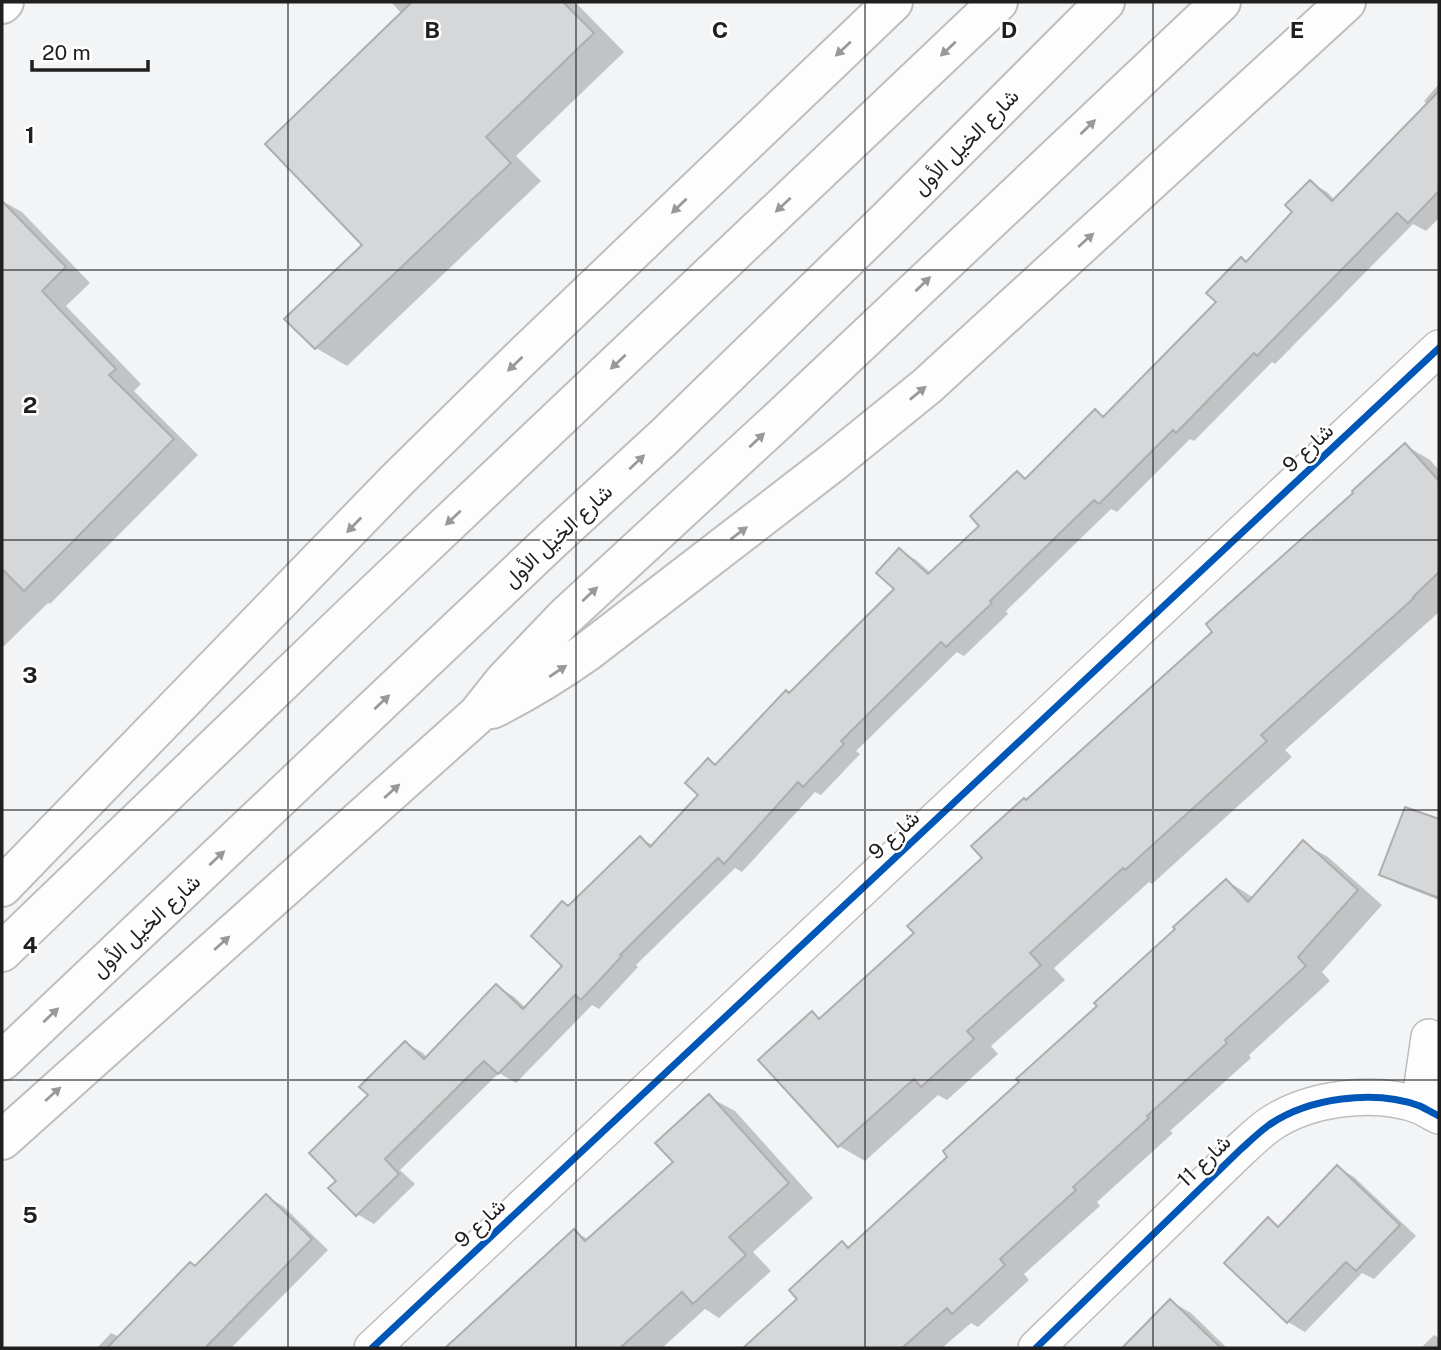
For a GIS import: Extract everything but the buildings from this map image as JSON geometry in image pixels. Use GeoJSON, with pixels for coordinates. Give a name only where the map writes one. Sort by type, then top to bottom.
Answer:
{"type":"FeatureCollection","features":[{"type":"Feature","properties":{"kind":"main road"},"geometry":{"type":"LineString","coordinates":[[2,887],[407,471],[527,352],[893,2]]}},
{"type":"Feature","properties":{"kind":"main road"},"geometry":{"type":"LineString","coordinates":[[2,952],[357,610],[998,2]]}},
{"type":"Feature","properties":{"kind":"main road","name":"شارع الخيل الأول"},"geometry":{"type":"LineString","coordinates":[[2,1061],[673,428],[885,222],[1105,2]]}},
{"type":"Feature","properties":{"kind":"main road"},"geometry":{"type":"LineString","coordinates":[[2,1140],[477,716],[519,665],[565,617],[784,415],[1220,2]]}},
{"type":"Feature","properties":{"kind":"main road"},"geometry":{"type":"LineString","coordinates":[[477,716],[553,676],[588,651],[832,463],[927,386],[1346,2]]}},
{"type":"Feature","properties":{"kind":"street","name":"شارع 9"},"geometry":{"type":"LineString","coordinates":[[372,1348],[1437,356]]}},
{"type":"Feature","properties":{"kind":"street"},"geometry":{"type":"LineString","coordinates":[[1429,1037],[1429,1111]]}},
{"type":"Feature","properties":{"kind":"street","name":"شارع 11"},"geometry":{"type":"LineString","coordinates":[[1035,1348],[1240,1150],[1270,1125],[1304,1107],[1342,1098],[1381,1098],[1429,1111]]}},
{"type":"Feature","properties":{"kind":"cycle path"},"geometry":{"type":"LineString","coordinates":[[372,1348],[1439,348]]}},
{"type":"Feature","properties":{"kind":"cycle path"},"geometry":{"type":"LineString","coordinates":[[1036,1348],[1240,1150],[1265,1128],[1285,1116],[1322,1103],[1362,1097],[1402,1101],[1420,1106],[1439,1116]]}}]}
